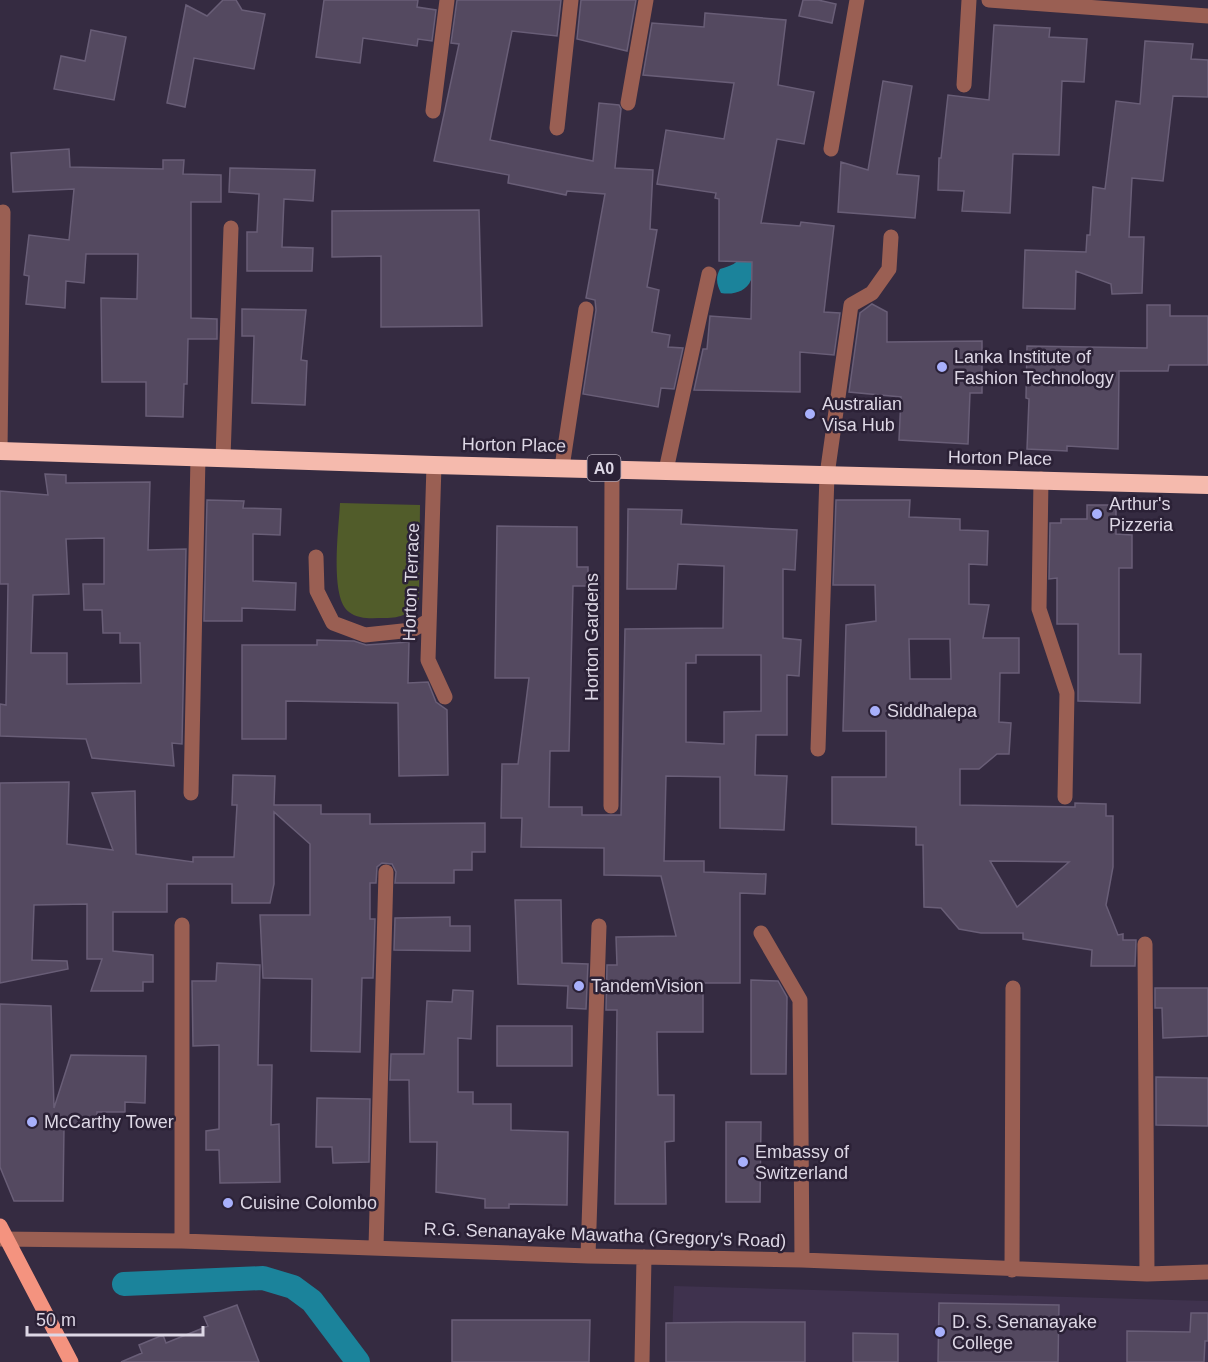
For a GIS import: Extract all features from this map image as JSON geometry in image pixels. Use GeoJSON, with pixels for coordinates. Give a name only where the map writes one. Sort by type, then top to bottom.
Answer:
{"type":"FeatureCollection","features":[{"type":"Feature","properties":{"kind":"highway","name":"Horton Place"},"geometry":{"type":"LineString","coordinates":[[0,451],[1208,485]]}},
{"type":"Feature","properties":{"kind":"main road"},"geometry":{"type":"LineString","coordinates":[[2,1234],[71,1362]]}},
{"type":"Feature","properties":{"kind":"street"},"geometry":{"type":"LineString","coordinates":[[433,111],[447,0]]}},
{"type":"Feature","properties":{"kind":"street"},"geometry":{"type":"LineString","coordinates":[[557,128],[571,0]]}},
{"type":"Feature","properties":{"kind":"street"},"geometry":{"type":"LineString","coordinates":[[628,103],[646,0]]}},
{"type":"Feature","properties":{"kind":"street"},"geometry":{"type":"LineString","coordinates":[[831,149],[857,0]]}},
{"type":"Feature","properties":{"kind":"street"},"geometry":{"type":"LineString","coordinates":[[964,85],[969,0]]}},
{"type":"Feature","properties":{"kind":"street"},"geometry":{"type":"LineString","coordinates":[[989,0],[1103,4],[1208,16]]}},
{"type":"Feature","properties":{"kind":"street"},"geometry":{"type":"LineString","coordinates":[[0,451],[3,212]]}},
{"type":"Feature","properties":{"kind":"street"},"geometry":{"type":"LineString","coordinates":[[223,458],[231,228]]}},
{"type":"Feature","properties":{"kind":"street"},"geometry":{"type":"LineString","coordinates":[[818,749],[827,475],[851,305],[872,293],[889,268],[891,237]]}},
{"type":"Feature","properties":{"kind":"street"},"geometry":{"type":"LineString","coordinates":[[666,470],[709,274]]}},
{"type":"Feature","properties":{"kind":"street"},"geometry":{"type":"LineString","coordinates":[[562,467],[586,309]]}},
{"type":"Feature","properties":{"kind":"street"},"geometry":{"type":"LineString","coordinates":[[191,793],[198,457]]}},
{"type":"Feature","properties":{"kind":"street","name":"Horton Terrace"},"geometry":{"type":"LineString","coordinates":[[434,465],[428,660],[445,697]]}},
{"type":"Feature","properties":{"kind":"street","name":"Horton Gardens"},"geometry":{"type":"LineString","coordinates":[[611,806],[612,468]]}},
{"type":"Feature","properties":{"kind":"street"},"geometry":{"type":"LineString","coordinates":[[1041,479],[1039,609],[1067,693],[1065,797]]}},
{"type":"Feature","properties":{"kind":"street"},"geometry":{"type":"LineString","coordinates":[[316,557],[317,591],[333,622],[365,635],[412,630],[428,621]]}},
{"type":"Feature","properties":{"kind":"street"},"geometry":{"type":"LineString","coordinates":[[376,1247],[386,872]]}},
{"type":"Feature","properties":{"kind":"street"},"geometry":{"type":"LineString","coordinates":[[182,925],[182,1241]]}},
{"type":"Feature","properties":{"kind":"street"},"geometry":{"type":"LineString","coordinates":[[588,1256],[599,926]]}},
{"type":"Feature","properties":{"kind":"street"},"geometry":{"type":"LineString","coordinates":[[761,933],[800,999],[802,1260]]}},
{"type":"Feature","properties":{"kind":"street"},"geometry":{"type":"LineString","coordinates":[[1145,944],[1147,1274]]}},
{"type":"Feature","properties":{"kind":"street"},"geometry":{"type":"LineString","coordinates":[[1012,1269],[1013,988]]}},
{"type":"Feature","properties":{"kind":"street","name":"R.G. Senanayake Mawatha (Gregory's Road)"},"geometry":{"type":"LineString","coordinates":[[2,1234],[588,1256],[802,1260],[1147,1274],[1208,1272]]}},
{"type":"Feature","properties":{"kind":"street"},"geometry":{"type":"LineString","coordinates":[[642,1362],[644,1257]]}},
{"type":"Feature","properties":{"kind":"shaded area","name":"D. S. Senanayake College"},"geometry":{"type":"Polygon","coordinates":[[[674,1286],[1208,1301],[1208,1362],[671,1362],[674,1286]]]}},
{"type":"Feature","properties":{"kind":"green space"},"geometry":{"type":"Polygon","coordinates":[[[340,503],[420,505],[419,599],[405,614],[391,618],[362,617],[353,615],[343,604],[337,578],[340,503]]]}},
{"type":"Feature","properties":{"kind":"water"},"geometry":{"type":"Polygon","coordinates":[[[743,251],[774,278],[751,280],[739,292],[721,293],[717,281],[720,269],[734,263],[743,251]]]}},
{"type":"Feature","properties":{"kind":"building"},"geometry":{"type":"Polygon","coordinates":[[[223,0],[236,0],[242,10],[265,14],[254,69],[194,58],[185,107],[167,103],[186,5],[207,16],[223,0]]]}},
{"type":"Feature","properties":{"kind":"building"},"geometry":{"type":"Polygon","coordinates":[[[324,0],[418,0],[417,7],[436,10],[432,41],[418,39],[417,46],[363,38],[360,63],[316,57],[324,0]]]}},
{"type":"Feature","properties":{"kind":"building"},"geometry":{"type":"Polygon","coordinates":[[[457,0],[561,0],[557,36],[512,31],[490,140],[593,161],[599,103],[619,105],[621,109],[615,168],[653,170],[650,229],[657,230],[647,287],[659,290],[652,332],[670,335],[668,347],[683,348],[674,389],[661,388],[658,407],[583,394],[596,310],[595,300],[586,298],[605,194],[567,191],[566,195],[508,183],[509,175],[434,161],[459,44],[451,43],[457,0]]]}},
{"type":"Feature","properties":{"kind":"building"},"geometry":{"type":"Polygon","coordinates":[[[581,0],[636,0],[627,51],[577,39],[581,0]]]}},
{"type":"Feature","properties":{"kind":"building"},"geometry":{"type":"Polygon","coordinates":[[[803,0],[818,0],[836,4],[832,23],[799,16],[803,0]]]}},
{"type":"Feature","properties":{"kind":"building"},"geometry":{"type":"Polygon","coordinates":[[[705,13],[786,20],[778,85],[814,92],[804,144],[777,139],[761,223],[800,226],[801,222],[834,226],[824,312],[840,313],[834,355],[800,352],[800,392],[694,390],[703,349],[707,349],[710,316],[751,319],[752,262],[719,261],[719,199],[715,198],[716,193],[657,184],[666,130],[724,139],[734,83],[643,75],[652,23],[704,27],[705,13]]]}},
{"type":"Feature","properties":{"kind":"building"},"geometry":{"type":"Polygon","coordinates":[[[994,25],[1050,28],[1049,37],[1087,39],[1084,82],[1062,81],[1059,155],[1013,154],[1010,213],[962,211],[964,191],[938,190],[939,158],[941,158],[948,95],[989,100],[994,25]]]}},
{"type":"Feature","properties":{"kind":"building"},"geometry":{"type":"Polygon","coordinates":[[[91,30],[126,37],[114,100],[54,89],[61,56],[85,61],[91,30]]]}},
{"type":"Feature","properties":{"kind":"building"},"geometry":{"type":"Polygon","coordinates":[[[1145,41],[1193,44],[1191,59],[1208,60],[1208,97],[1173,96],[1163,181],[1132,178],[1129,237],[1144,237],[1142,293],[1112,294],[1111,284],[1076,271],[1075,309],[1023,308],[1025,250],[1086,252],[1087,235],[1090,235],[1093,187],[1105,189],[1116,101],[1140,104],[1145,41]]]}},
{"type":"Feature","properties":{"kind":"building"},"geometry":{"type":"Polygon","coordinates":[[[883,81],[912,86],[897,174],[919,176],[915,218],[838,212],[841,162],[868,170],[883,81]]]}},
{"type":"Feature","properties":{"kind":"building"},"geometry":{"type":"Polygon","coordinates":[[[69,149],[70,167],[163,169],[163,160],[184,160],[183,174],[221,175],[221,202],[191,202],[191,318],[217,319],[217,339],[188,339],[187,384],[184,384],[183,417],[146,416],[146,382],[102,382],[101,298],[137,299],[138,254],[86,254],[84,283],[66,281],[65,308],[26,304],[29,276],[24,275],[29,235],[69,240],[74,189],[13,192],[11,153],[69,149]]]}},
{"type":"Feature","properties":{"kind":"building"},"geometry":{"type":"Polygon","coordinates":[[[230,168],[315,170],[313,201],[284,199],[282,247],[313,248],[312,271],[247,271],[247,232],[257,232],[259,194],[229,192],[230,168]]]}},
{"type":"Feature","properties":{"kind":"building"},"geometry":{"type":"Polygon","coordinates":[[[479,210],[482,326],[381,327],[381,256],[332,257],[332,211],[479,210]]]}},
{"type":"Feature","properties":{"kind":"building"},"geometry":{"type":"Polygon","coordinates":[[[872,304],[887,312],[887,342],[982,341],[982,393],[970,393],[968,444],[899,440],[901,397],[849,392],[860,313],[872,304]]]}},
{"type":"Feature","properties":{"kind":"building"},"geometry":{"type":"Polygon","coordinates":[[[1147,305],[1170,305],[1170,316],[1208,316],[1208,365],[1169,365],[1168,371],[1119,371],[1118,449],[1067,446],[1067,451],[1027,449],[1029,399],[1026,398],[1027,346],[1147,348],[1147,305]]]}},
{"type":"Feature","properties":{"kind":"building"},"geometry":{"type":"Polygon","coordinates":[[[242,309],[306,310],[301,360],[307,361],[305,405],[252,403],[254,336],[242,336],[242,309]]]}},
{"type":"Feature","properties":{"kind":"building"},"geometry":{"type":"Polygon","coordinates":[[[45,474],[66,475],[66,483],[150,482],[148,550],[186,549],[182,744],[172,743],[174,766],[92,758],[86,739],[0,736],[0,704],[6,705],[8,584],[0,584],[0,491],[48,495],[45,474]],[[104,538],[66,539],[69,594],[33,595],[31,653],[67,653],[67,684],[141,683],[140,643],[120,643],[120,633],[103,633],[102,610],[84,610],[83,584],[104,584],[104,538]]]}},
{"type":"Feature","properties":{"kind":"building"},"geometry":{"type":"Polygon","coordinates":[[[207,500],[244,501],[243,508],[281,509],[280,535],[253,534],[253,581],[296,583],[295,610],[242,608],[242,621],[204,621],[207,500]]]}},
{"type":"Feature","properties":{"kind":"building"},"geometry":{"type":"Polygon","coordinates":[[[836,500],[910,500],[909,517],[960,519],[960,530],[988,531],[987,565],[969,564],[969,604],[989,605],[983,638],[1019,638],[1019,673],[1000,673],[999,722],[1011,723],[1009,754],[997,754],[979,769],[960,769],[960,805],[1075,807],[1075,803],[1106,804],[1106,816],[1113,816],[1113,867],[1106,905],[1118,935],[1123,934],[1123,940],[1136,940],[1135,966],[1091,966],[1092,950],[1023,939],[1023,933],[981,933],[959,929],[941,908],[924,907],[923,845],[916,845],[916,827],[832,824],[832,777],[886,777],[886,731],[843,731],[846,625],[876,621],[875,585],[833,585],[836,500]],[[909,639],[910,679],[951,679],[950,639],[909,639]],[[990,861],[1017,907],[1069,862],[990,861]]]}},
{"type":"Feature","properties":{"kind":"building"},"geometry":{"type":"Polygon","coordinates":[[[1087,505],[1116,505],[1116,534],[1132,535],[1132,568],[1119,568],[1119,654],[1141,654],[1140,703],[1078,701],[1078,624],[1057,624],[1057,578],[1049,579],[1050,523],[1061,523],[1061,519],[1087,519],[1087,505]]]}},
{"type":"Feature","properties":{"kind":"building"},"geometry":{"type":"Polygon","coordinates":[[[628,509],[682,510],[681,524],[797,530],[795,570],[783,569],[783,638],[801,640],[799,676],[787,675],[787,735],[756,735],[755,775],[787,776],[784,830],[720,828],[720,777],[666,776],[664,861],[704,861],[704,872],[766,874],[765,894],[740,893],[740,983],[703,983],[703,1032],[657,1032],[658,1095],[674,1095],[674,1141],[665,1142],[666,1204],[615,1204],[617,1010],[606,1010],[607,965],[617,965],[616,937],[676,936],[661,876],[604,875],[604,848],[521,847],[522,818],[501,818],[502,764],[518,764],[529,678],[495,678],[497,526],[577,527],[577,567],[588,567],[588,586],[573,586],[569,751],[550,751],[549,807],[582,807],[582,815],[621,815],[625,629],[723,628],[724,566],[678,564],[676,589],[627,589],[628,509]],[[696,655],[696,663],[686,663],[686,742],[724,744],[724,712],[761,711],[761,655],[696,655]]]}},
{"type":"Feature","properties":{"kind":"building"},"geometry":{"type":"Polygon","coordinates":[[[317,640],[354,641],[366,645],[409,642],[408,683],[428,682],[436,702],[447,710],[448,775],[399,776],[398,703],[286,701],[286,739],[242,739],[242,645],[317,645],[317,640]]]}},
{"type":"Feature","properties":{"kind":"building"},"geometry":{"type":"Polygon","coordinates":[[[233,775],[275,776],[274,805],[321,805],[321,814],[370,814],[370,824],[485,823],[485,852],[472,852],[472,870],[454,870],[454,883],[395,883],[396,872],[392,864],[382,863],[377,867],[376,883],[370,883],[370,919],[375,919],[373,978],[362,978],[360,1052],[311,1051],[312,979],[263,978],[260,915],[310,915],[310,844],[274,812],[274,884],[270,903],[232,903],[232,884],[167,884],[167,912],[113,912],[113,951],[153,955],[153,982],[143,982],[143,991],[91,991],[102,959],[87,959],[87,904],[34,905],[32,960],[67,961],[68,969],[0,983],[0,783],[69,782],[67,844],[113,850],[92,793],[135,791],[136,854],[193,862],[193,857],[234,857],[237,805],[232,805],[233,775]]]}},
{"type":"Feature","properties":{"kind":"building"},"geometry":{"type":"Polygon","coordinates":[[[515,900],[561,900],[562,963],[588,964],[586,1009],[567,1008],[568,986],[518,984],[515,900]]]}},
{"type":"Feature","properties":{"kind":"building"},"geometry":{"type":"Polygon","coordinates":[[[450,917],[450,926],[470,926],[470,951],[394,950],[395,918],[450,917]]]}},
{"type":"Feature","properties":{"kind":"building"},"geometry":{"type":"Polygon","coordinates":[[[217,963],[260,965],[258,1065],[272,1065],[271,1125],[279,1124],[280,1182],[220,1183],[219,1150],[206,1150],[206,1131],[219,1129],[219,1045],[193,1046],[192,981],[216,981],[217,963]]]}},
{"type":"Feature","properties":{"kind":"building"},"geometry":{"type":"Polygon","coordinates":[[[751,980],[778,981],[787,997],[786,1074],[751,1074],[751,980]]]}},
{"type":"Feature","properties":{"kind":"building"},"geometry":{"type":"Polygon","coordinates":[[[1155,988],[1208,988],[1208,1036],[1163,1038],[1162,1008],[1155,1008],[1155,988]]]}},
{"type":"Feature","properties":{"kind":"building"},"geometry":{"type":"Polygon","coordinates":[[[453,990],[473,991],[471,1039],[458,1038],[458,1092],[473,1092],[473,1104],[511,1104],[511,1130],[568,1132],[567,1205],[509,1204],[509,1208],[485,1208],[485,1199],[436,1192],[437,1142],[410,1142],[409,1080],[390,1080],[391,1054],[424,1054],[427,1001],[452,1002],[453,990]]]}},
{"type":"Feature","properties":{"kind":"building","name":"McCarthy Tower"},"geometry":{"type":"Polygon","coordinates":[[[0,1004],[51,1006],[54,1108],[71,1055],[146,1056],[145,1103],[125,1102],[125,1112],[97,1112],[97,1128],[64,1127],[63,1201],[14,1201],[0,1167],[0,1004]]]}},
{"type":"Feature","properties":{"kind":"building"},"geometry":{"type":"Polygon","coordinates":[[[497,1026],[572,1026],[572,1066],[497,1066],[497,1026]]]}},
{"type":"Feature","properties":{"kind":"building"},"geometry":{"type":"Polygon","coordinates":[[[1156,1077],[1208,1078],[1208,1126],[1156,1125],[1156,1077]]]}},
{"type":"Feature","properties":{"kind":"building"},"geometry":{"type":"Polygon","coordinates":[[[317,1098],[370,1099],[369,1162],[333,1163],[332,1147],[316,1147],[317,1098]]]}},
{"type":"Feature","properties":{"kind":"building","name":"Embassy of Switzerland"},"geometry":{"type":"Polygon","coordinates":[[[726,1122],[761,1122],[760,1202],[726,1202],[726,1122]]]}},
{"type":"Feature","properties":{"kind":"building"},"geometry":{"type":"Polygon","coordinates":[[[939,1303],[1059,1305],[1058,1362],[938,1362],[939,1303]]]}},
{"type":"Feature","properties":{"kind":"building"},"geometry":{"type":"Polygon","coordinates":[[[237,1305],[259,1362],[121,1362],[142,1353],[139,1345],[163,1335],[166,1343],[208,1326],[204,1317],[237,1305]]]}},
{"type":"Feature","properties":{"kind":"building"},"geometry":{"type":"Polygon","coordinates":[[[1191,1313],[1208,1313],[1208,1341],[1205,1341],[1204,1362],[1127,1362],[1127,1331],[1190,1332],[1191,1313]]]}},
{"type":"Feature","properties":{"kind":"building"},"geometry":{"type":"Polygon","coordinates":[[[452,1320],[590,1320],[589,1362],[452,1362],[452,1320]]]}},
{"type":"Feature","properties":{"kind":"building"},"geometry":{"type":"Polygon","coordinates":[[[805,1322],[805,1362],[666,1362],[666,1323],[805,1322]]]}},
{"type":"Feature","properties":{"kind":"building"},"geometry":{"type":"Polygon","coordinates":[[[853,1333],[898,1334],[898,1362],[853,1362],[853,1333]]]}},
{"type":"Feature","properties":{"kind":"waterway"},"geometry":{"type":"LineString","coordinates":[[124,1284],[263,1278],[293,1287],[312,1301],[358,1362]]}},
{"type":"Feature","properties":{"kind":"place","name":"Lanka Institute of Fashion Technology"},"geometry":{"type":"Point","coordinates":[942,367]}},
{"type":"Feature","properties":{"kind":"place","name":"Australian Visa Hub"},"geometry":{"type":"Point","coordinates":[810,414]}},
{"type":"Feature","properties":{"kind":"place","name":"Arthur's Pizzeria"},"geometry":{"type":"Point","coordinates":[1097,514]}},
{"type":"Feature","properties":{"kind":"place","name":"Siddhalepa"},"geometry":{"type":"Point","coordinates":[875,711]}},
{"type":"Feature","properties":{"kind":"place","name":"TandemVision"},"geometry":{"type":"Point","coordinates":[579,986]}},
{"type":"Feature","properties":{"kind":"place","name":"McCarthy Tower"},"geometry":{"type":"Point","coordinates":[32,1122]}},
{"type":"Feature","properties":{"kind":"place","name":"Embassy of Switzerland"},"geometry":{"type":"Point","coordinates":[743,1162]}},
{"type":"Feature","properties":{"kind":"place","name":"Cuisine Colombo"},"geometry":{"type":"Point","coordinates":[228,1203]}},
{"type":"Feature","properties":{"kind":"place","name":"D. S. Senanayake College"},"geometry":{"type":"Point","coordinates":[940,1332]}}]}
